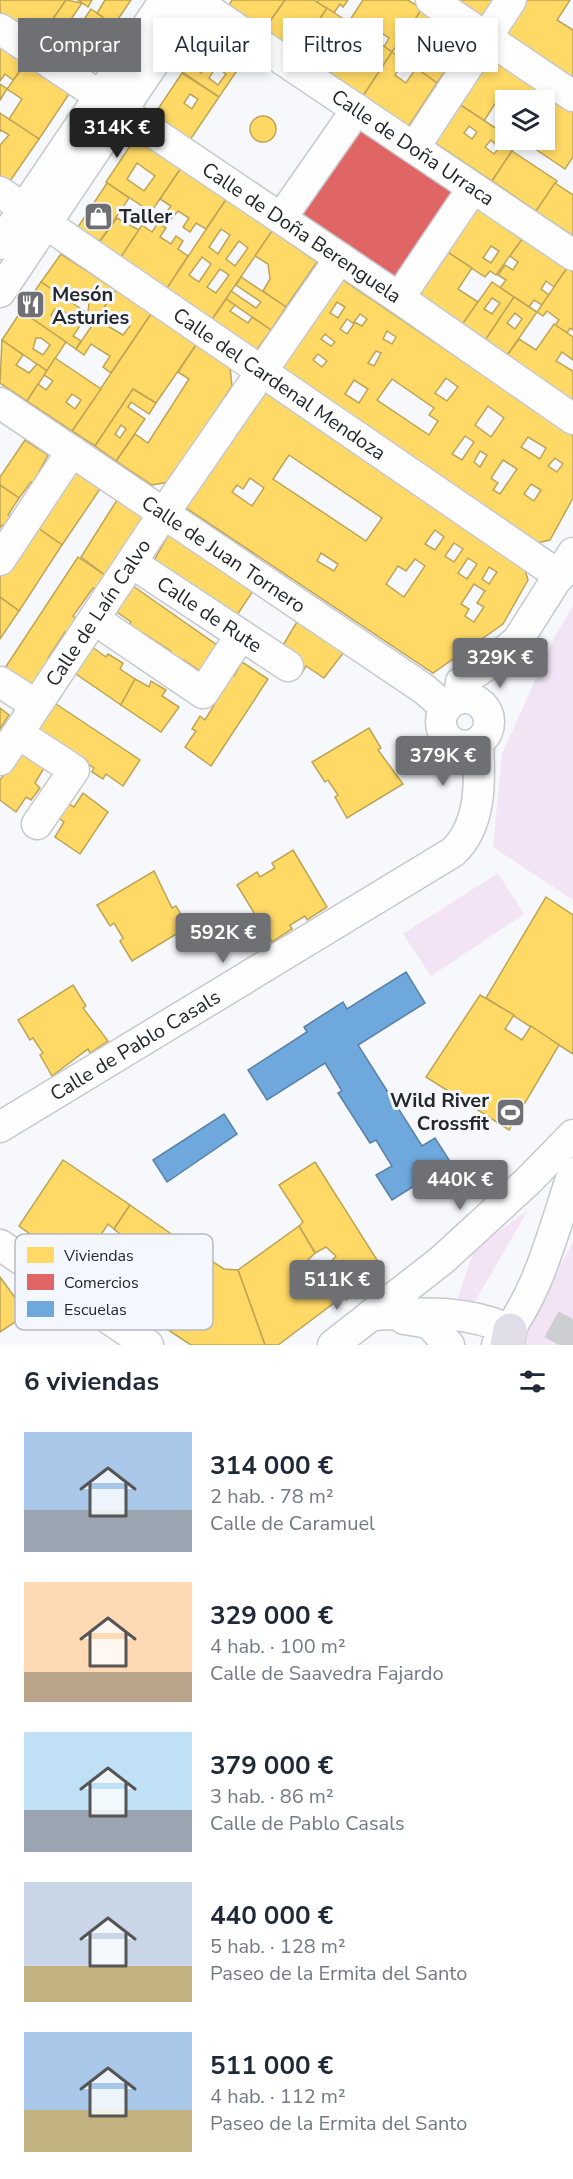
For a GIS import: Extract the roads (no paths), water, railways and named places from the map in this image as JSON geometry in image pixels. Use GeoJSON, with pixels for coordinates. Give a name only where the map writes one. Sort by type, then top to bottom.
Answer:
{"type":"FeatureCollection","features":[{"type":"Feature","properties":{"kind":"street"},"geometry":{"type":"LineString","coordinates":[[110,104],[165,0]]}},
{"type":"Feature","properties":{"kind":"street"},"geometry":{"type":"LineString","coordinates":[[0,291],[35,216],[110,104],[195,0]]}},
{"type":"Feature","properties":{"kind":"street","name":"Calle de Doña Urraca"},"geometry":{"type":"LineString","coordinates":[[195,0],[573,255]]}},
{"type":"Feature","properties":{"kind":"street"},"geometry":{"type":"LineString","coordinates":[[431,0],[458,18]]}},
{"type":"Feature","properties":{"kind":"street"},"geometry":{"type":"LineString","coordinates":[[498,19],[511,0]]}},
{"type":"Feature","properties":{"kind":"street","name":"Calle de Doña Berenguela"},"geometry":{"type":"LineString","coordinates":[[0,29],[399,298],[573,419]]}},
{"type":"Feature","properties":{"kind":"street"},"geometry":{"type":"LineString","coordinates":[[498,45],[573,96]]}},
{"type":"Feature","properties":{"kind":"street"},"geometry":{"type":"LineString","coordinates":[[414,148],[463,72]]}},
{"type":"Feature","properties":{"kind":"street"},"geometry":{"type":"LineString","coordinates":[[281,218],[357,109]]}},
{"type":"Feature","properties":{"kind":"street"},"geometry":{"type":"LineString","coordinates":[[399,298],[473,189]]}},
{"type":"Feature","properties":{"kind":"street","name":"Calle del Cardenal Mendoza"},"geometry":{"type":"LineString","coordinates":[[0,192],[261,372],[566,564]]}},
{"type":"Feature","properties":{"kind":"street"},"geometry":{"type":"LineString","coordinates":[[0,244],[35,216]]}},
{"type":"Feature","properties":{"kind":"street","name":"Calle de Laín Calvo"},"geometry":{"type":"LineString","coordinates":[[0,760],[164,513],[340,258]]}},
{"type":"Feature","properties":{"kind":"street","name":"Calle de Juan Tornero"},"geometry":{"type":"LineString","coordinates":[[0,403],[424,689],[452,703]]}},
{"type":"Feature","properties":{"kind":"street"},"geometry":{"type":"LineString","coordinates":[[0,560],[72,452]]}},
{"type":"Feature","properties":{"kind":"street","name":"Calle de Rute"},"geometry":{"type":"LineString","coordinates":[[132,564],[288,666]]}},
{"type":"Feature","properties":{"kind":"street"},"geometry":{"type":"LineString","coordinates":[[452,703],[474,699],[486,709],[489,716],[488,731],[470,744],[454,743],[443,731],[442,715],[452,703],[461,682],[492,662],[518,640],[566,564]]}},
{"type":"Feature","properties":{"kind":"street"},"geometry":{"type":"LineString","coordinates":[[94,619],[203,693],[242,635]]}},
{"type":"Feature","properties":{"kind":"street"},"geometry":{"type":"LineString","coordinates":[[0,682],[36,705]]}},
{"type":"Feature","properties":{"kind":"street"},"geometry":{"type":"LineString","coordinates":[[19,734],[74,770],[37,824]]}},
{"type":"Feature","properties":{"kind":"street","name":"Calle de Pablo Casals"},"geometry":{"type":"LineString","coordinates":[[0,1127],[453,852],[464,842],[477,804],[470,744]]}},
{"type":"Feature","properties":{"kind":"street"},"geometry":{"type":"LineString","coordinates":[[333,1345],[442,1260],[528,1181],[573,1135]]}},
{"type":"Feature","properties":{"kind":"street"},"geometry":{"type":"LineString","coordinates":[[504,1340],[533,1287],[573,1173]]}},
{"type":"Feature","properties":{"kind":"street"},"geometry":{"type":"LineString","coordinates":[[0,1245],[15,1255]]}},
{"type":"Feature","properties":{"kind":"street"},"geometry":{"type":"LineString","coordinates":[[371,1315],[444,1311],[495,1323],[504,1340]]}},
{"type":"Feature","properties":{"kind":"street"},"geometry":{"type":"LineString","coordinates":[[371,1315],[429,1323],[449,1345]]}},
{"type":"Feature","properties":{"kind":"street"},"geometry":{"type":"LineString","coordinates":[[126,1330],[148,1345]]}},
{"type":"Feature","properties":{"kind":"tunnel"},"geometry":{"type":"LineString","coordinates":[[559,1345],[573,1319]]}},
{"type":"Feature","properties":{"kind":"place","name":"Taller"},"geometry":{"type":"Point","coordinates":[98,216]}},
{"type":"Feature","properties":{"kind":"place","name":"Mesón Asturies"},"geometry":{"type":"Point","coordinates":[31,305]}},
{"type":"Feature","properties":{"kind":"place","name":"Wild River Crossfit"},"geometry":{"type":"Point","coordinates":[510,1112]}}]}
